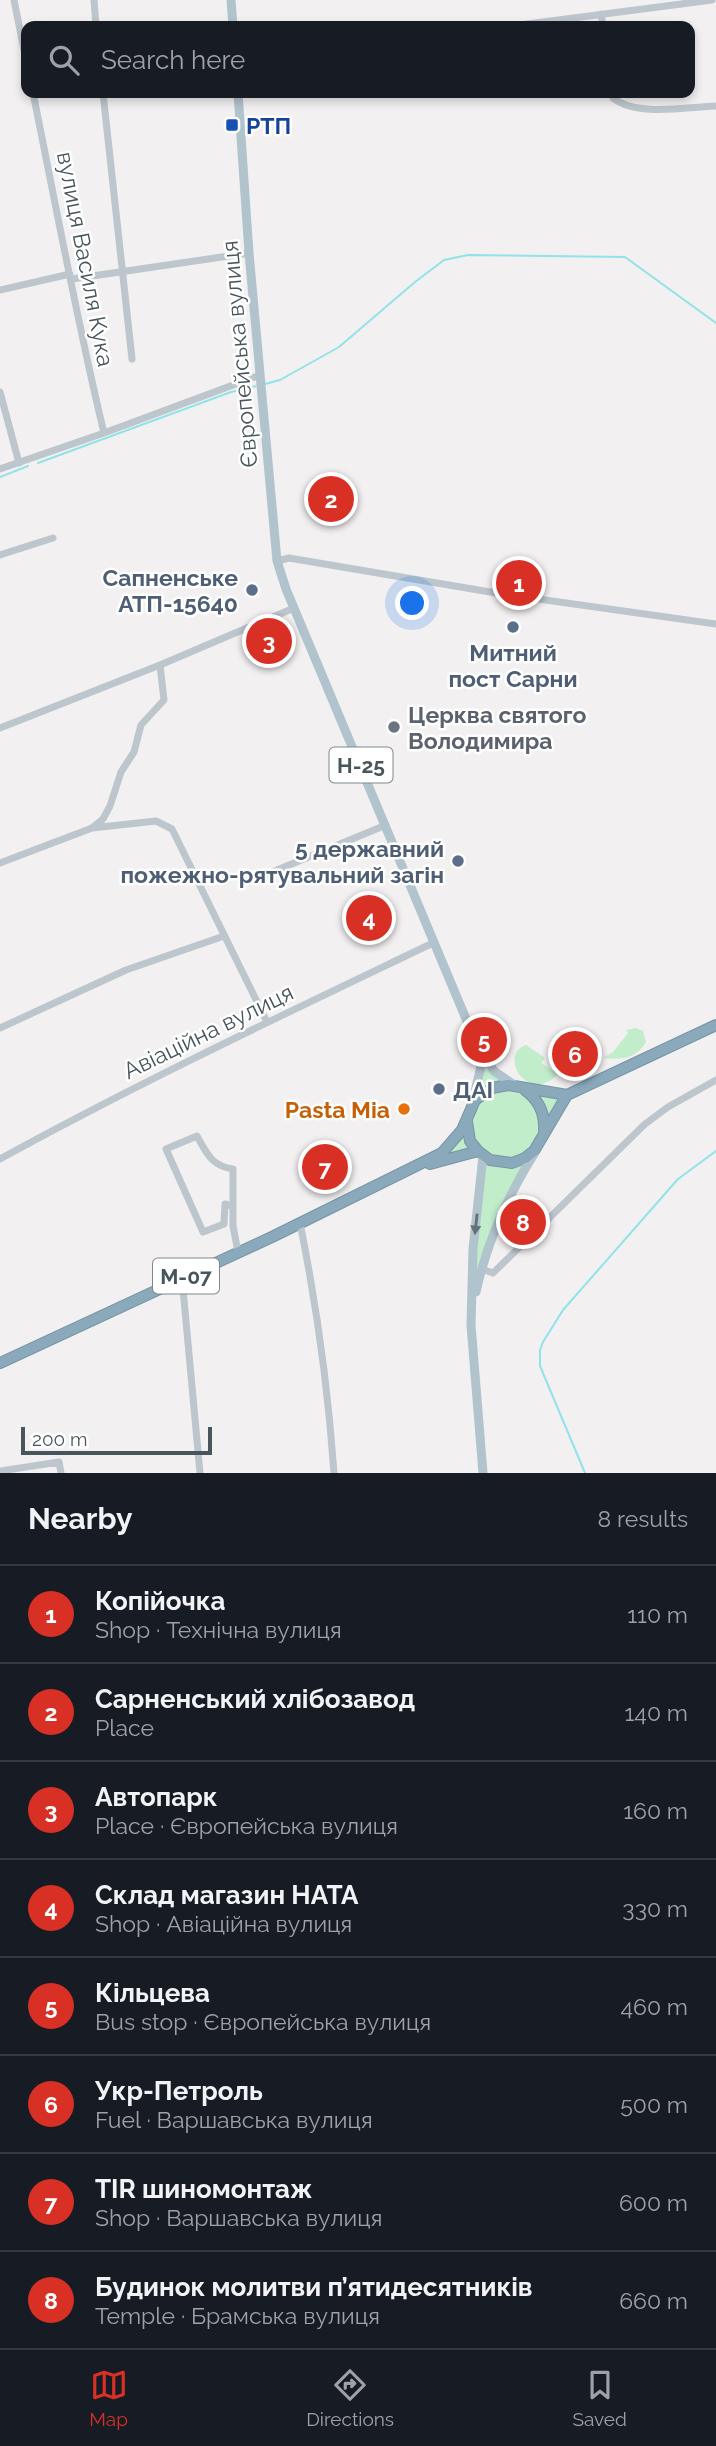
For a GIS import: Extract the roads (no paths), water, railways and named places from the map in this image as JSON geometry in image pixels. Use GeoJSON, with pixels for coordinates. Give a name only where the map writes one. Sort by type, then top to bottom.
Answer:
{"type":"FeatureCollection","features":[{"type":"Feature","properties":{"kind":"highway"},"geometry":{"type":"LineString","coordinates":[[471,1106],[478,1096],[492,1088],[519,1088],[566,1095],[716,1025]]}},
{"type":"Feature","properties":{"kind":"highway","name":"Н-25"},"geometry":{"type":"LineString","coordinates":[[519,1088],[533,1096],[542,1110],[544,1131]]}},
{"type":"Feature","properties":{"kind":"highway"},"geometry":{"type":"LineString","coordinates":[[467,1119],[468,1134],[480,1154],[490,1160],[508,1163],[525,1158],[539,1145],[544,1131],[566,1095]]}},
{"type":"Feature","properties":{"kind":"highway","name":"М-07"},"geometry":{"type":"LineString","coordinates":[[0,1363],[300,1223],[442,1153],[457,1138],[471,1106]]}},
{"type":"Feature","properties":{"kind":"highway","name":"М-07"},"geometry":{"type":"LineString","coordinates":[[414,1168],[480,1154]]}},
{"type":"Feature","properties":{"kind":"main road"},"geometry":{"type":"LineString","coordinates":[[231,0],[233,21]]}},
{"type":"Feature","properties":{"kind":"main road","name":"Європейська вулиця"},"geometry":{"type":"LineString","coordinates":[[238,98],[249,253],[277,561],[294,608],[474,1038],[481,1066],[471,1106]]}},
{"type":"Feature","properties":{"kind":"main road","name":"Європейська вулиця"},"geometry":{"type":"LineString","coordinates":[[474,1038],[495,1071],[519,1088]]}},
{"type":"Feature","properties":{"kind":"main road"},"geometry":{"type":"LineString","coordinates":[[471,1325],[482,1269],[500,1214],[539,1145]]}},
{"type":"Feature","properties":{"kind":"main road"},"geometry":{"type":"LineString","coordinates":[[480,1154],[471,1325],[483,1473]]}},
{"type":"Feature","properties":{"kind":"street"},"geometry":{"type":"LineString","coordinates":[[14,0],[21,35]]}},
{"type":"Feature","properties":{"kind":"street"},"geometry":{"type":"LineString","coordinates":[[94,0],[96,21]]}},
{"type":"Feature","properties":{"kind":"street"},"geometry":{"type":"LineString","coordinates":[[549,21],[677,2],[712,0]]}},
{"type":"Feature","properties":{"kind":"street"},"geometry":{"type":"LineString","coordinates":[[601,14],[602,21]]}},
{"type":"Feature","properties":{"kind":"street","name":"вулиця Василя Кука"},"geometry":{"type":"LineString","coordinates":[[34,98],[85,354],[104,433]]}},
{"type":"Feature","properties":{"kind":"street"},"geometry":{"type":"LineString","coordinates":[[104,98],[132,359]]}},
{"type":"Feature","properties":{"kind":"street"},"geometry":{"type":"LineString","coordinates":[[612,98],[622,105],[637,109],[716,106]]}},
{"type":"Feature","properties":{"kind":"street"},"geometry":{"type":"LineString","coordinates":[[0,290],[71,277],[121,273],[249,253]]}},
{"type":"Feature","properties":{"kind":"street"},"geometry":{"type":"LineString","coordinates":[[0,469],[260,381]]}},
{"type":"Feature","properties":{"kind":"street"},"geometry":{"type":"LineString","coordinates":[[0,392],[19,463]]}},
{"type":"Feature","properties":{"kind":"street"},"geometry":{"type":"LineString","coordinates":[[0,555],[53,538]]}},
{"type":"Feature","properties":{"kind":"street"},"geometry":{"type":"LineString","coordinates":[[277,561],[289,558],[496,593],[716,624]]}},
{"type":"Feature","properties":{"kind":"street"},"geometry":{"type":"LineString","coordinates":[[0,728],[160,665],[294,608]]}},
{"type":"Feature","properties":{"kind":"street"},"geometry":{"type":"LineString","coordinates":[[92,828],[103,819],[110,806],[121,772],[134,752],[141,725],[164,700],[160,665]]}},
{"type":"Feature","properties":{"kind":"street"},"geometry":{"type":"LineString","coordinates":[[0,863],[92,828],[156,821],[166,825],[172,829],[267,1022]]}},
{"type":"Feature","properties":{"kind":"street"},"geometry":{"type":"LineString","coordinates":[[253,880],[386,825]]}},
{"type":"Feature","properties":{"kind":"street"},"geometry":{"type":"LineString","coordinates":[[0,1028],[126,970],[224,936]]}},
{"type":"Feature","properties":{"kind":"street","name":"Авіаційна вулиця"},"geometry":{"type":"LineString","coordinates":[[0,1159],[267,1022],[435,942]]}},
{"type":"Feature","properties":{"kind":"street"},"geometry":{"type":"LineString","coordinates":[[482,1269],[494,1273],[645,1124],[668,1107],[716,1080]]}},
{"type":"Feature","properties":{"kind":"street"},"geometry":{"type":"LineString","coordinates":[[233,1206],[225,1204],[224,1224],[203,1232],[166,1149],[197,1136],[211,1161],[233,1169],[233,1206],[238,1252]]}},
{"type":"Feature","properties":{"kind":"street"},"geometry":{"type":"LineString","coordinates":[[300,1223],[317,1305],[334,1473]]}},
{"type":"Feature","properties":{"kind":"street"},"geometry":{"type":"LineString","coordinates":[[182,1278],[200,1473]]}},
{"type":"Feature","properties":{"kind":"street"},"geometry":{"type":"LineString","coordinates":[[0,1471],[59,1462],[61,1473]]}},
{"type":"Feature","properties":{"kind":"waterway"},"geometry":{"type":"LineString","coordinates":[[265,384],[280,380],[339,347],[444,260],[468,255],[625,257],[716,323]]}},
{"type":"Feature","properties":{"kind":"waterway"},"geometry":{"type":"LineString","coordinates":[[38,463],[231,392],[256,386]]}},
{"type":"Feature","properties":{"kind":"waterway"},"geometry":{"type":"LineString","coordinates":[[0,477],[28,466]]}},
{"type":"Feature","properties":{"kind":"waterway"},"geometry":{"type":"LineString","coordinates":[[585,1473],[540,1366],[543,1342],[563,1310],[678,1179],[716,1151]]}},
{"type":"Feature","properties":{"kind":"place","name":"РТП"},"geometry":{"type":"Point","coordinates":[232,125]}},
{"type":"Feature","properties":{"kind":"place","name":"Сарненський хлібозавод"},"geometry":{"type":"Point","coordinates":[331,499]}},
{"type":"Feature","properties":{"kind":"place","name":"Копійочка"},"geometry":{"type":"Point","coordinates":[519,583]}},
{"type":"Feature","properties":{"kind":"place","name":"Сапненське АТП-15640"},"geometry":{"type":"Point","coordinates":[252,590]}},
{"type":"Feature","properties":{"kind":"place","name":"Митний пост Сарни"},"geometry":{"type":"Point","coordinates":[513,627]}},
{"type":"Feature","properties":{"kind":"place","name":"Автопарк"},"geometry":{"type":"Point","coordinates":[269,641]}},
{"type":"Feature","properties":{"kind":"place","name":"Церква святого Володимира"},"geometry":{"type":"Point","coordinates":[394,727]}},
{"type":"Feature","properties":{"kind":"place","name":"5 державний пожежно-рятувальний загін"},"geometry":{"type":"Point","coordinates":[458,861]}},
{"type":"Feature","properties":{"kind":"place","name":"Склад магазин НАТА"},"geometry":{"type":"Point","coordinates":[369,918]}},
{"type":"Feature","properties":{"kind":"place","name":"Кільцева"},"geometry":{"type":"Point","coordinates":[484,1040]}},
{"type":"Feature","properties":{"kind":"place","name":"Укр-Петроль"},"geometry":{"type":"Point","coordinates":[575,1054]}},
{"type":"Feature","properties":{"kind":"place","name":"ДАІ"},"geometry":{"type":"Point","coordinates":[439,1089]}},
{"type":"Feature","properties":{"kind":"place","name":"Pasta Mia"},"geometry":{"type":"Point","coordinates":[404,1109]}},
{"type":"Feature","properties":{"kind":"place","name":"TIR шиномонтаж"},"geometry":{"type":"Point","coordinates":[325,1167]}},
{"type":"Feature","properties":{"kind":"place","name":"Будинок молитви п’ятидесятників"},"geometry":{"type":"Point","coordinates":[523,1222]}}]}
